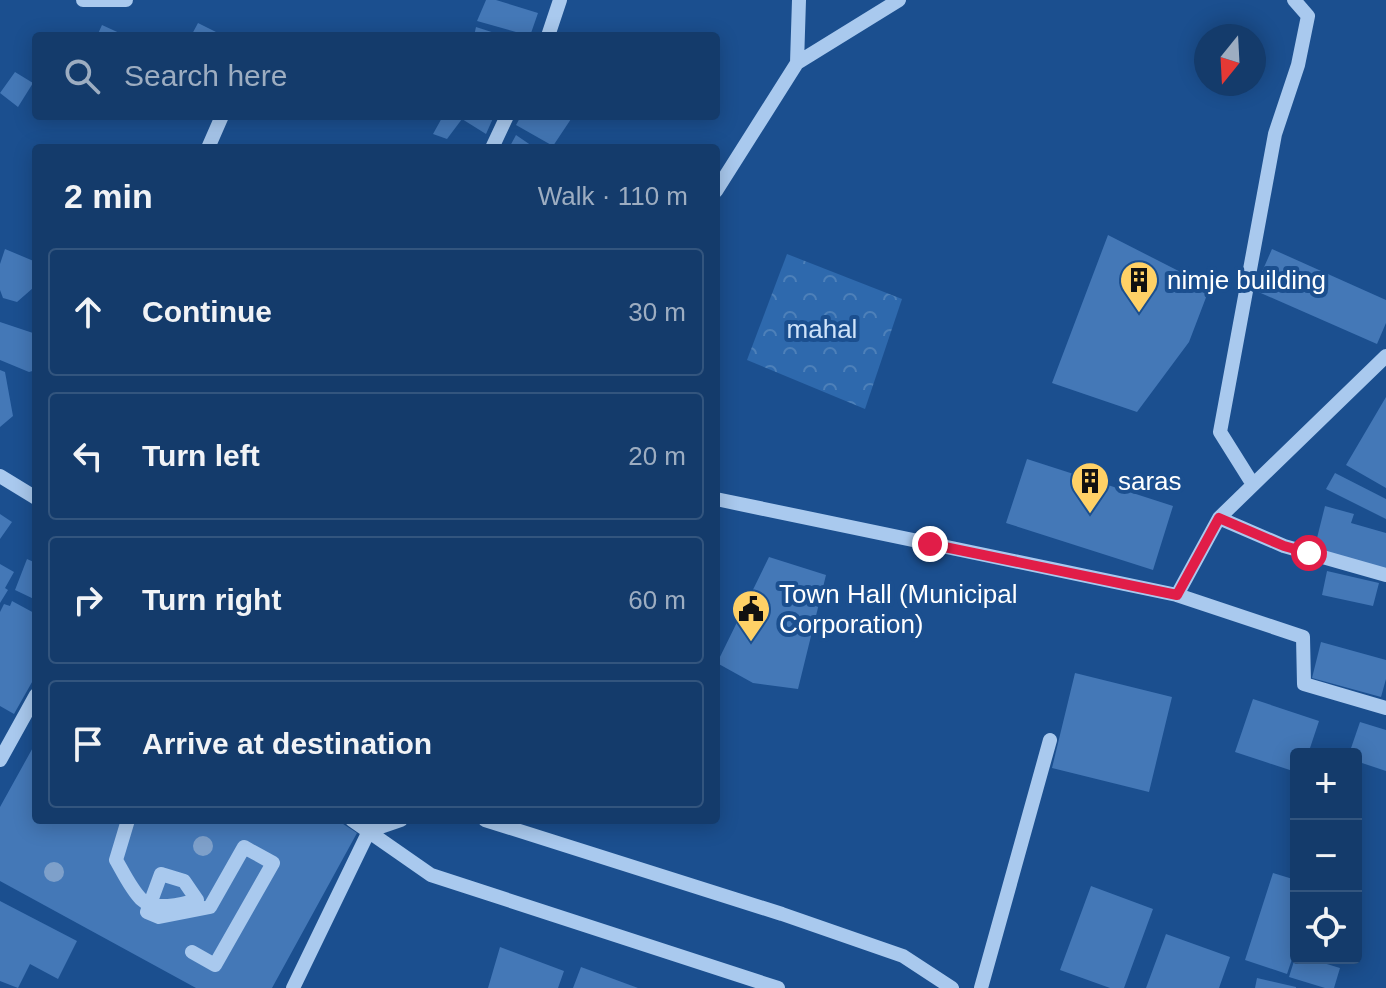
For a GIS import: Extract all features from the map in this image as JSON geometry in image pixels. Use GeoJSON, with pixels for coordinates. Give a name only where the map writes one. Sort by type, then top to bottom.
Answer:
{"type":"FeatureCollection","features":[{"type":"Feature","properties":{"kind":"street"},"geometry":{"type":"LineString","coordinates":[[83,0],[126,0]]}},
{"type":"Feature","properties":{"kind":"street"},"geometry":{"type":"LineString","coordinates":[[549,32],[560,0]]}},
{"type":"Feature","properties":{"kind":"street"},"geometry":{"type":"LineString","coordinates":[[797,63],[799,0]]}},
{"type":"Feature","properties":{"kind":"street"},"geometry":{"type":"LineString","coordinates":[[720,185],[797,63],[899,0]]}},
{"type":"Feature","properties":{"kind":"street"},"geometry":{"type":"LineString","coordinates":[[1252,483],[1220,432],[1275,134],[1298,65],[1308,16],[1294,0]]}},
{"type":"Feature","properties":{"kind":"street"},"geometry":{"type":"LineString","coordinates":[[210,144],[220,120]]}},
{"type":"Feature","properties":{"kind":"street"},"geometry":{"type":"LineString","coordinates":[[494,144],[505,120]]}},
{"type":"Feature","properties":{"kind":"street"},"geometry":{"type":"LineString","coordinates":[[1177,595],[1219,518],[1386,356]]}},
{"type":"Feature","properties":{"kind":"street"},"geometry":{"type":"LineString","coordinates":[[0,476],[32,496]]}},
{"type":"Feature","properties":{"kind":"street"},"geometry":{"type":"LineString","coordinates":[[720,500],[1177,595],[1303,637],[1304,684],[1386,708]]}},
{"type":"Feature","properties":{"kind":"street"},"geometry":{"type":"LineString","coordinates":[[1219,518],[1284,546],[1386,575]]}},
{"type":"Feature","properties":{"kind":"street"},"geometry":{"type":"LineString","coordinates":[[0,760],[32,702]]}},
{"type":"Feature","properties":{"kind":"street"},"geometry":{"type":"LineString","coordinates":[[981,988],[1050,740]]}},
{"type":"Feature","properties":{"kind":"street"},"geometry":{"type":"LineString","coordinates":[[127,824],[116,860],[142,900],[151,903],[147,912],[159,917],[210,907],[244,847],[273,863],[215,965],[192,952]]}},
{"type":"Feature","properties":{"kind":"street"},"geometry":{"type":"LineString","coordinates":[[358,824],[431,875],[768,986]]}},
{"type":"Feature","properties":{"kind":"street"},"geometry":{"type":"LineString","coordinates":[[293,988],[369,831],[389,824]]}},
{"type":"Feature","properties":{"kind":"street"},"geometry":{"type":"LineString","coordinates":[[498,824],[782,914],[903,956],[952,988]]}},
{"type":"Feature","properties":{"kind":"green space","name":"mahal"},"geometry":{"type":"Polygon","coordinates":[[[787,254],[902,299],[865,409],[747,360],[787,254]]]}},
{"type":"Feature","properties":{"kind":"building"},"geometry":{"type":"Polygon","coordinates":[[[486,0],[496,0],[538,13],[531,32],[516,32],[477,21],[486,0]]]}},
{"type":"Feature","properties":{"kind":"building"},"geometry":{"type":"Polygon","coordinates":[[[198,23],[216,32],[193,32],[198,23]]]}},
{"type":"Feature","properties":{"kind":"building"},"geometry":{"type":"Polygon","coordinates":[[[102,25],[117,32],[99,32],[102,25]]]}},
{"type":"Feature","properties":{"kind":"building"},"geometry":{"type":"Polygon","coordinates":[[[476,27],[492,32],[475,32],[476,27]]]}},
{"type":"Feature","properties":{"kind":"building"},"geometry":{"type":"Polygon","coordinates":[[[15,72],[32,82],[18,107],[0,93],[15,72]]]}},
{"type":"Feature","properties":{"kind":"building"},"geometry":{"type":"Polygon","coordinates":[[[441,120],[461,120],[447,139],[433,134],[441,120]]]}},
{"type":"Feature","properties":{"kind":"building"},"geometry":{"type":"Polygon","coordinates":[[[464,120],[492,120],[486,134],[464,120]]]}},
{"type":"Feature","properties":{"kind":"building"},"geometry":{"type":"Polygon","coordinates":[[[519,120],[570,120],[554,144],[516,125],[519,120]]]}},
{"type":"Feature","properties":{"kind":"building"},"geometry":{"type":"Polygon","coordinates":[[[516,135],[529,144],[511,144],[516,135]]]}},
{"type":"Feature","properties":{"kind":"building","name":"nimje building"},"geometry":{"type":"Polygon","coordinates":[[[1108,235],[1210,287],[1189,342],[1137,412],[1052,383],[1108,235]]]}},
{"type":"Feature","properties":{"kind":"building"},"geometry":{"type":"Polygon","coordinates":[[[5,249],[32,260],[32,289],[17,302],[3,298],[0,264],[5,249]]]}},
{"type":"Feature","properties":{"kind":"building"},"geometry":{"type":"Polygon","coordinates":[[[1272,249],[1386,300],[1386,323],[1377,344],[1254,290],[1272,249]]]}},
{"type":"Feature","properties":{"kind":"building"},"geometry":{"type":"Polygon","coordinates":[[[0,322],[32,333],[32,371],[0,360],[0,322]]]}},
{"type":"Feature","properties":{"kind":"building"},"geometry":{"type":"Polygon","coordinates":[[[0,370],[5,372],[13,416],[0,427],[0,370]]]}},
{"type":"Feature","properties":{"kind":"building"},"geometry":{"type":"Polygon","coordinates":[[[1386,397],[1386,488],[1346,465],[1386,397]]]}},
{"type":"Feature","properties":{"kind":"building","name":"saras"},"geometry":{"type":"Polygon","coordinates":[[[1027,459],[1173,506],[1153,570],[1006,523],[1027,459]]]}},
{"type":"Feature","properties":{"kind":"building"},"geometry":{"type":"Polygon","coordinates":[[[1335,473],[1386,499],[1386,519],[1326,489],[1335,473]]]}},
{"type":"Feature","properties":{"kind":"building"},"geometry":{"type":"Polygon","coordinates":[[[1325,506],[1354,514],[1351,523],[1386,533],[1386,570],[1314,550],[1325,506]]]}},
{"type":"Feature","properties":{"kind":"building"},"geometry":{"type":"Polygon","coordinates":[[[0,514],[12,522],[0,539],[0,514]]]}},
{"type":"Feature","properties":{"kind":"building"},"geometry":{"type":"Polygon","coordinates":[[[769,557],[826,575],[798,689],[753,683],[720,665],[720,657],[769,557]]]}},
{"type":"Feature","properties":{"kind":"building"},"geometry":{"type":"Polygon","coordinates":[[[27,559],[32,561],[32,598],[15,590],[27,559]]]}},
{"type":"Feature","properties":{"kind":"building"},"geometry":{"type":"Polygon","coordinates":[[[0,564],[14,572],[0,603],[0,564]]]}},
{"type":"Feature","properties":{"kind":"building"},"geometry":{"type":"Polygon","coordinates":[[[1327,571],[1379,583],[1373,606],[1322,595],[1327,571]]]}},
{"type":"Feature","properties":{"kind":"building"},"geometry":{"type":"Polygon","coordinates":[[[12,601],[32,612],[32,682],[14,714],[0,706],[0,612],[4,604],[10,606],[12,601]]]}},
{"type":"Feature","properties":{"kind":"building"},"geometry":{"type":"Polygon","coordinates":[[[1321,642],[1386,660],[1386,679],[1381,697],[1312,678],[1321,642]]]}},
{"type":"Feature","properties":{"kind":"building"},"geometry":{"type":"Polygon","coordinates":[[[1075,673],[1172,697],[1149,792],[1052,768],[1075,673]]]}},
{"type":"Feature","properties":{"kind":"building"},"geometry":{"type":"Polygon","coordinates":[[[1253,699],[1319,721],[1310,748],[1290,748],[1290,770],[1235,752],[1253,699]]]}},
{"type":"Feature","properties":{"kind":"building"},"geometry":{"type":"Polygon","coordinates":[[[1360,722],[1386,730],[1386,771],[1362,763],[1362,748],[1351,748],[1360,722]]]}},
{"type":"Feature","properties":{"kind":"building"},"geometry":{"type":"Polygon","coordinates":[[[32,749],[32,824],[343,824],[357,833],[272,988],[196,988],[0,881],[0,807],[32,749]]]}},
{"type":"Feature","properties":{"kind":"building"},"geometry":{"type":"Polygon","coordinates":[[[1273,873],[1290,878],[1290,964],[1287,974],[1245,960],[1273,873]]]}},
{"type":"Feature","properties":{"kind":"building"},"geometry":{"type":"Polygon","coordinates":[[[1091,886],[1153,909],[1124,988],[1110,988],[1060,970],[1091,886]]]}},
{"type":"Feature","properties":{"kind":"building"},"geometry":{"type":"Polygon","coordinates":[[[0,901],[77,941],[58,979],[30,964],[18,988],[0,981],[0,901]]]}},
{"type":"Feature","properties":{"kind":"building"},"geometry":{"type":"Polygon","coordinates":[[[1166,934],[1230,957],[1219,988],[1146,988],[1166,934]]]}},
{"type":"Feature","properties":{"kind":"building"},"geometry":{"type":"Polygon","coordinates":[[[500,947],[564,971],[558,988],[488,988],[500,947]]]}},
{"type":"Feature","properties":{"kind":"building"},"geometry":{"type":"Polygon","coordinates":[[[1293,964],[1327,964],[1340,968],[1334,988],[1289,977],[1293,964]]]}},
{"type":"Feature","properties":{"kind":"building"},"geometry":{"type":"Polygon","coordinates":[[[581,967],[638,988],[573,988],[581,967]]]}},
{"type":"Feature","properties":{"kind":"building"},"geometry":{"type":"Polygon","coordinates":[[[1257,978],[1296,987],[1296,988],[1255,988],[1257,978]]]}},
{"type":"Feature","properties":{"kind":"place","name":"nimje building"},"geometry":{"type":"Point","coordinates":[1139,314]}},
{"type":"Feature","properties":{"kind":"place","name":"saras"},"geometry":{"type":"Point","coordinates":[1090,515]}},
{"type":"Feature","properties":{"kind":"place","name":"Town Hall (Municipal Corporation)"},"geometry":{"type":"Point","coordinates":[751,643]}},
{"type":"Feature","properties":{"kind":"route"},"geometry":{"type":"LineString","coordinates":[[930,544],[1177,595],[1219,518],[1284,546],[1309,553]]}}]}
